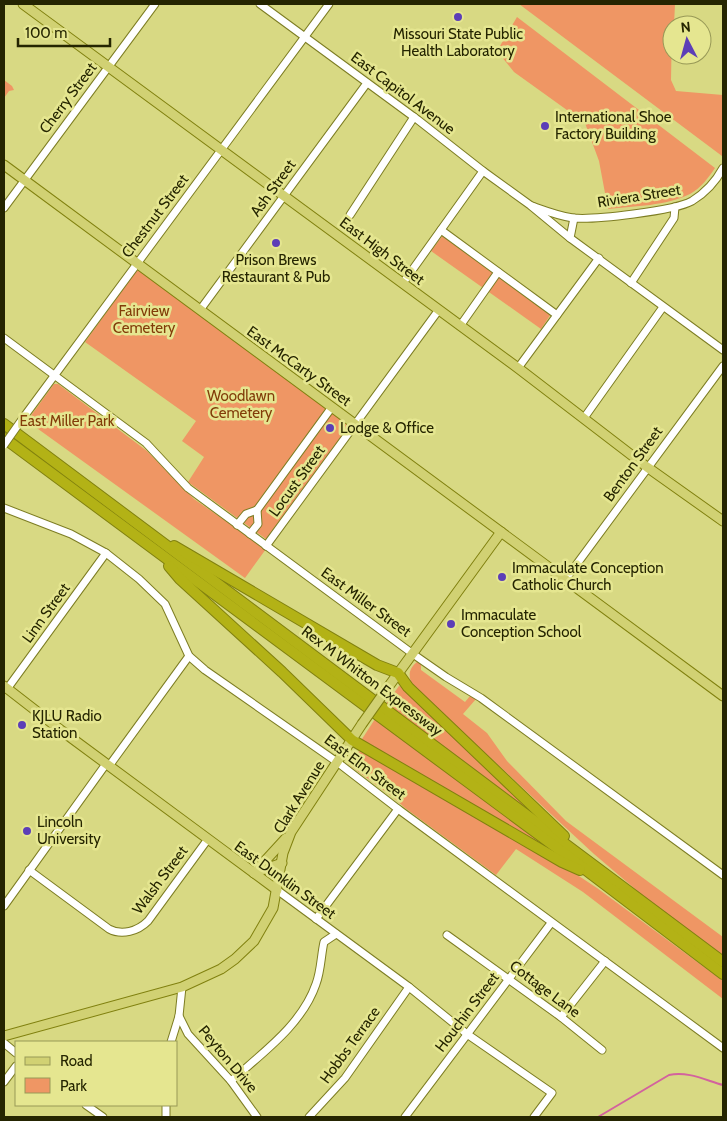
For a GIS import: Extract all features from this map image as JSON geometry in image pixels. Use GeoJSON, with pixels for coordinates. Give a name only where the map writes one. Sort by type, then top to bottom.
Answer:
{"type":"FeatureCollection","features":[{"type":"Feature","properties":{"kind":"highway","name":"Rex M Whitton Expressway"},"geometry":{"type":"LineString","coordinates":[[4,424],[593,870],[723,974]]}},
{"type":"Feature","properties":{"kind":"highway","name":"Rex M Whitton Expressway"},"geometry":{"type":"LineString","coordinates":[[4,438],[593,870],[723,962]]}},
{"type":"Feature","properties":{"kind":"highway"},"geometry":{"type":"LineString","coordinates":[[140,527],[377,665],[398,673],[408,688],[593,870]]}},
{"type":"Feature","properties":{"kind":"highway"},"geometry":{"type":"LineString","coordinates":[[153,548],[180,579],[282,672],[352,740],[562,862],[593,870]]}},
{"type":"Feature","properties":{"kind":"main road","name":"East High Street"},"geometry":{"type":"LineString","coordinates":[[23,4],[222,149],[723,521]]}},
{"type":"Feature","properties":{"kind":"main road","name":"East McCarty Street"},"geometry":{"type":"LineString","coordinates":[[4,165],[723,696]]}},
{"type":"Feature","properties":{"kind":"main road","name":"Clark Avenue"},"geometry":{"type":"LineString","coordinates":[[4,1036],[182,987],[221,969],[254,941],[273,908],[286,843],[291,832],[362,724],[501,532]]}},
{"type":"Feature","properties":{"kind":"main road","name":"East Dunklin Street"},"geometry":{"type":"LineString","coordinates":[[5,688],[277,890]]}},
{"type":"Feature","properties":{"kind":"main road"},"geometry":{"type":"LineString","coordinates":[[254,873],[291,832]]}},
{"type":"Feature","properties":{"kind":"main road"},"geometry":{"type":"LineString","coordinates":[[254,873],[282,863]]}},
{"type":"Feature","properties":{"kind":"street","name":"Cherry Street"},"geometry":{"type":"LineString","coordinates":[[4,208],[155,4]]}},
{"type":"Feature","properties":{"kind":"street","name":"East Capitol Avenue"},"geometry":{"type":"LineString","coordinates":[[260,4],[414,117],[530,205],[570,238],[723,350]]}},
{"type":"Feature","properties":{"kind":"street","name":"Chestnut Street"},"geometry":{"type":"LineString","coordinates":[[4,445],[329,4]]}},
{"type":"Feature","properties":{"kind":"street","name":"Ash Street"},"geometry":{"type":"LineString","coordinates":[[200,310],[368,83]]}},
{"type":"Feature","properties":{"kind":"street"},"geometry":{"type":"LineString","coordinates":[[350,215],[414,117]]}},
{"type":"Feature","properties":{"kind":"street","name":"Riviera Street"},"geometry":{"type":"LineString","coordinates":[[574,218],[608,216],[675,207],[691,201],[708,188],[723,168]]}},
{"type":"Feature","properties":{"kind":"street"},"geometry":{"type":"LineString","coordinates":[[403,283],[484,171]]}},
{"type":"Feature","properties":{"kind":"street","name":"East Capitol Avenue"},"geometry":{"type":"LineString","coordinates":[[530,205],[550,213],[574,218]]}},
{"type":"Feature","properties":{"kind":"street"},"geometry":{"type":"LineString","coordinates":[[631,283],[674,218],[675,207]]}},
{"type":"Feature","properties":{"kind":"street"},"geometry":{"type":"LineString","coordinates":[[570,238],[574,218]]}},
{"type":"Feature","properties":{"kind":"street"},"geometry":{"type":"LineString","coordinates":[[441,230],[557,315]]}},
{"type":"Feature","properties":{"kind":"street"},"geometry":{"type":"LineString","coordinates":[[518,368],[599,258]]}},
{"type":"Feature","properties":{"kind":"street"},"geometry":{"type":"LineString","coordinates":[[460,326],[498,272]]}},
{"type":"Feature","properties":{"kind":"street"},"geometry":{"type":"LineString","coordinates":[[584,418],[664,307]]}},
{"type":"Feature","properties":{"kind":"street","name":"Locust Street"},"geometry":{"type":"LineString","coordinates":[[266,546],[438,311]]}},
{"type":"Feature","properties":{"kind":"street","name":"East Miller Street"},"geometry":{"type":"LineString","coordinates":[[4,338],[146,443],[188,488],[237,525],[413,654],[481,698],[723,875]]}},
{"type":"Feature","properties":{"kind":"street","name":"Benton Street"},"geometry":{"type":"LineString","coordinates":[[566,580],[723,366]]}},
{"type":"Feature","properties":{"kind":"street"},"geometry":{"type":"LineString","coordinates":[[237,525],[246,514],[257,510],[332,407]]}},
{"type":"Feature","properties":{"kind":"street","name":"East Elm Street"},"geometry":{"type":"LineString","coordinates":[[4,508],[71,534],[106,553],[139,579],[165,604],[189,656],[205,670],[337,762],[551,923],[723,1048]]}},
{"type":"Feature","properties":{"kind":"street"},"geometry":{"type":"LineString","coordinates":[[250,534],[258,524],[257,510]]}},
{"type":"Feature","properties":{"kind":"street","name":"Linn Street"},"geometry":{"type":"LineString","coordinates":[[5,688],[106,553]]}},
{"type":"Feature","properties":{"kind":"street"},"geometry":{"type":"LineString","coordinates":[[4,906],[189,656]]}},
{"type":"Feature","properties":{"kind":"street"},"geometry":{"type":"LineString","coordinates":[[231,1081],[286,1032],[306,1005],[316,984],[324,942],[319,921],[398,809]]}},
{"type":"Feature","properties":{"kind":"street","name":"Walsh Street"},"geometry":{"type":"LineString","coordinates":[[29,870],[109,929],[114,932],[128,932],[137,929],[148,921],[208,839]]}},
{"type":"Feature","properties":{"kind":"street","name":"East Dunklin Street"},"geometry":{"type":"LineString","coordinates":[[277,890],[409,987],[467,1034],[552,1093],[534,1117]]}},
{"type":"Feature","properties":{"kind":"street","name":"Houchin Street"},"geometry":{"type":"LineString","coordinates":[[405,1117],[551,923]]}},
{"type":"Feature","properties":{"kind":"street"},"geometry":{"type":"LineString","coordinates":[[324,942],[336,934]]}},
{"type":"Feature","properties":{"kind":"street","name":"Cottage Lane"},"geometry":{"type":"LineString","coordinates":[[446,934],[602,1050]]}},
{"type":"Feature","properties":{"kind":"street"},"geometry":{"type":"LineString","coordinates":[[560,1017],[605,961]]}},
{"type":"Feature","properties":{"kind":"street"},"geometry":{"type":"LineString","coordinates":[[171,1041],[179,1016],[182,987]]}},
{"type":"Feature","properties":{"kind":"street","name":"Hobbs Terrace"},"geometry":{"type":"LineString","coordinates":[[309,1117],[345,1078],[409,987]]}},
{"type":"Feature","properties":{"kind":"street","name":"Peyton Drive"},"geometry":{"type":"LineString","coordinates":[[179,1016],[188,1034],[231,1081],[257,1117]]}},
{"type":"Feature","properties":{"kind":"street"},"geometry":{"type":"LineString","coordinates":[[4,1043],[15,1051]]}},
{"type":"Feature","properties":{"kind":"street"},"geometry":{"type":"LineString","coordinates":[[4,1082],[15,1067]]}},
{"type":"Feature","properties":{"kind":"street"},"geometry":{"type":"LineString","coordinates":[[87,1106],[103,1117]]}},
{"type":"Feature","properties":{"kind":"green space"},"geometry":{"type":"Polygon","coordinates":[[[519,4],[675,4],[674,15],[662,15],[662,65],[671,65],[671,80],[676,91],[723,95],[722,156],[519,4]]]}},
{"type":"Feature","properties":{"kind":"green space"},"geometry":{"type":"Polygon","coordinates":[[[517,17],[715,168],[698,189],[671,201],[608,209],[599,161],[585,123],[514,72],[497,51],[517,17]]]}},
{"type":"Feature","properties":{"kind":"green space"},"geometry":{"type":"Polygon","coordinates":[[[4,80],[14,90],[9,91],[4,98],[4,80]]]}},
{"type":"Feature","properties":{"kind":"green space"},"geometry":{"type":"Polygon","coordinates":[[[443,235],[551,314],[541,329],[431,251],[443,235]]]}},
{"type":"Feature","properties":{"kind":"green space"},"geometry":{"type":"Polygon","coordinates":[[[136,271],[144,271],[347,424],[348,427],[266,539],[188,482],[204,457],[182,441],[196,421],[85,342],[136,271]]]}},
{"type":"Feature","properties":{"kind":"green space","name":"East Miller Park"},"geometry":{"type":"Polygon","coordinates":[[[54,384],[58,384],[147,451],[194,499],[266,549],[245,578],[27,421],[54,384]]]}},
{"type":"Feature","properties":{"kind":"green space"},"geometry":{"type":"Polygon","coordinates":[[[417,662],[421,663],[421,670],[465,702],[470,696],[476,699],[463,714],[487,733],[507,761],[566,821],[723,937],[723,956],[641,894],[594,854],[413,686],[410,673],[412,667],[417,662]]]}},
{"type":"Feature","properties":{"kind":"green space"},"geometry":{"type":"Polygon","coordinates":[[[399,686],[404,687],[542,821],[386,704],[399,686]]]}},
{"type":"Feature","properties":{"kind":"green space"},"geometry":{"type":"Polygon","coordinates":[[[375,719],[550,850],[363,741],[362,739],[375,719]]]}},
{"type":"Feature","properties":{"kind":"green space"},"geometry":{"type":"Polygon","coordinates":[[[360,751],[366,751],[550,857],[597,888],[723,981],[723,999],[583,892],[516,849],[496,875],[348,764],[349,756],[360,751]]]}},
{"type":"Feature","properties":{"kind":"waterway"},"geometry":{"type":"LineString","coordinates":[[598,1117],[669,1075],[690,1075],[723,1085]]}},
{"type":"Feature","properties":{"kind":"place","name":"Missouri State Public Health Laboratory"},"geometry":{"type":"Point","coordinates":[458,17]}},
{"type":"Feature","properties":{"kind":"place","name":"International Shoe Factory Building"},"geometry":{"type":"Point","coordinates":[545,126]}},
{"type":"Feature","properties":{"kind":"place","name":"Prison Brews Restaurant & Pub"},"geometry":{"type":"Point","coordinates":[276,243]}},
{"type":"Feature","properties":{"kind":"place","name":"Lodge & Office"},"geometry":{"type":"Point","coordinates":[330,428]}},
{"type":"Feature","properties":{"kind":"place","name":"Immaculate Conception Catholic Church"},"geometry":{"type":"Point","coordinates":[502,577]}},
{"type":"Feature","properties":{"kind":"place","name":"Immaculate Conception School"},"geometry":{"type":"Point","coordinates":[451,624]}},
{"type":"Feature","properties":{"kind":"place","name":"KJLU Radio Station"},"geometry":{"type":"Point","coordinates":[22,725]}},
{"type":"Feature","properties":{"kind":"place","name":"Lincoln University"},"geometry":{"type":"Point","coordinates":[27,831]}},
{"type":"Feature","properties":{"kind":"park label","name":"Fairview Cemetery"},"geometry":{"type":"Point","coordinates":[144,320]}},
{"type":"Feature","properties":{"kind":"park label","name":"Woodlawn Cemetery"},"geometry":{"type":"Point","coordinates":[241,404]}}]}
